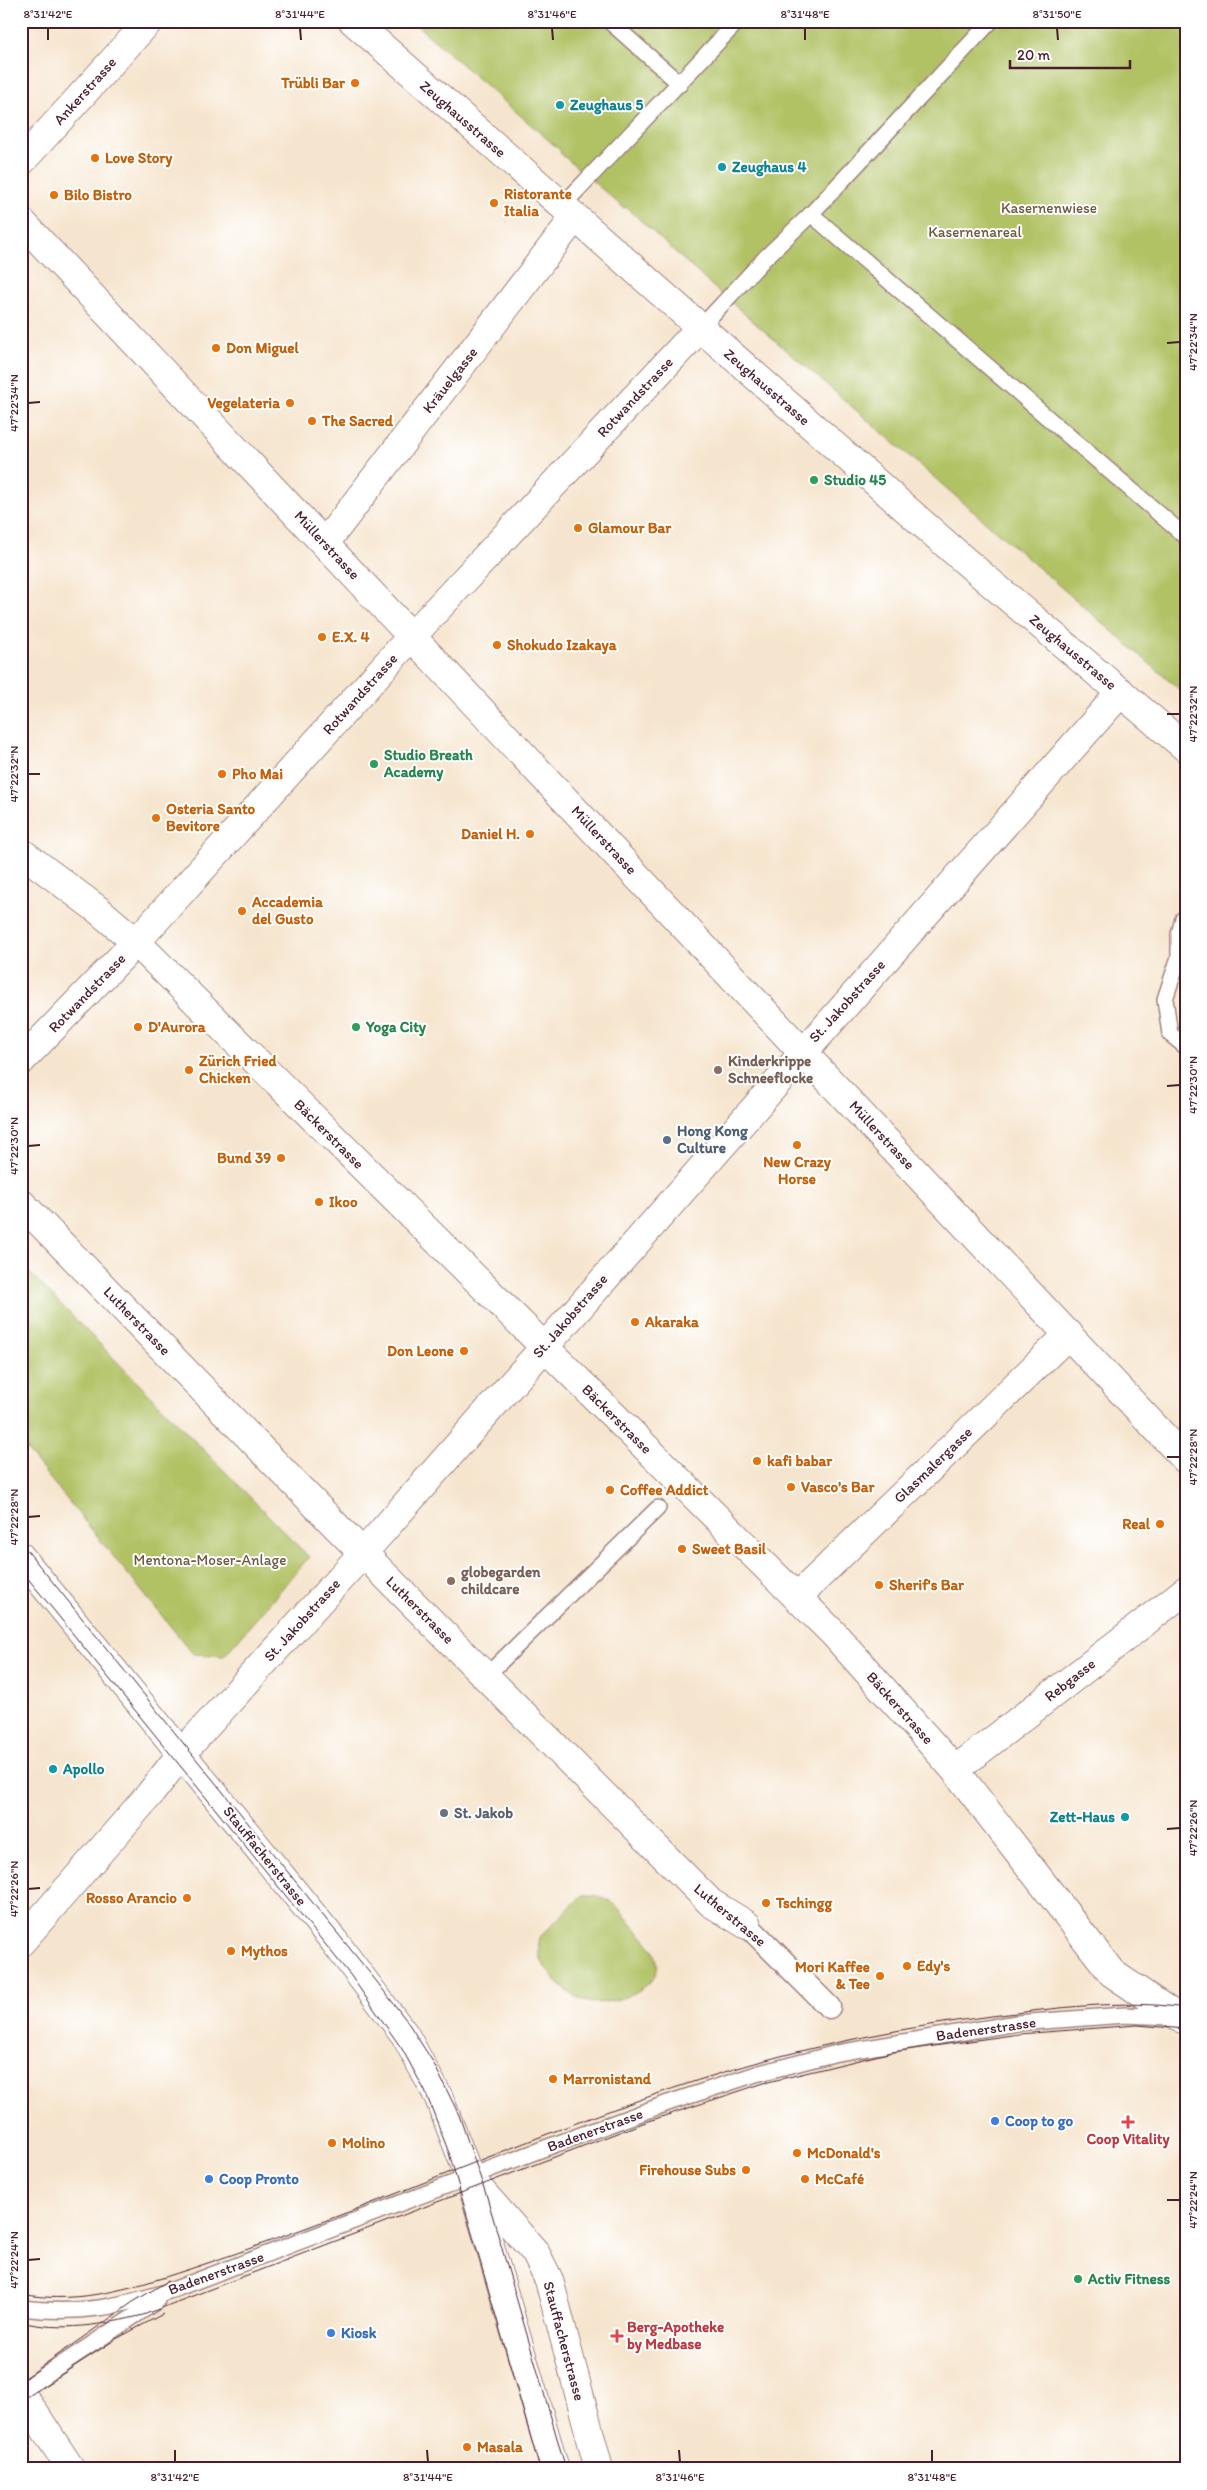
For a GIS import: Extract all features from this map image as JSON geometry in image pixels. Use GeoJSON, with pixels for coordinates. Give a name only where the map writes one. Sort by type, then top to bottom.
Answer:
{"type":"FeatureCollection","features":[{"type":"Feature","properties":{"kind":"street","name":"Ankerstrasse"},"geometry":{"type":"LineString","coordinates":[[21,162],[149,21]]}},
{"type":"Feature","properties":{"kind":"street","name":"Zeughausstrasse"},"geometry":{"type":"LineString","coordinates":[[353,21],[964,560],[1186,748]]}},
{"type":"Feature","properties":{"kind":"street","name":"Kräuelgasse"},"geometry":{"type":"LineString","coordinates":[[325,543],[463,364],[568,212]]}},
{"type":"Feature","properties":{"kind":"street","name":"Müllerstrasse"},"geometry":{"type":"LineString","coordinates":[[21,221],[1186,1460]]}},
{"type":"Feature","properties":{"kind":"street","name":"Rotwandstrasse"},"geometry":{"type":"LineString","coordinates":[[21,1061],[136,942],[412,636],[700,328]]}},
{"type":"Feature","properties":{"kind":"street","name":"St. Jakobstrasse"},"geometry":{"type":"LineString","coordinates":[[21,1942],[150,1794],[181,1754],[363,1553],[802,1051],[1121,692]]}},
{"type":"Feature","properties":{"kind":"street","name":"Bäckerstrasse"},"geometry":{"type":"LineString","coordinates":[[21,852],[97,909],[136,942],[833,1633],[955,1770],[1059,1902],[1112,1973],[1181,2019]]}},
{"type":"Feature","properties":{"kind":"street","name":"Lutherstrasse"},"geometry":{"type":"LineString","coordinates":[[21,1204],[363,1553],[711,1903],[747,1925],[829,2007]]}},
{"type":"Feature","properties":{"kind":"street","name":"Glasmalergasse"},"geometry":{"type":"LineString","coordinates":[[797,1597],[1069,1334]]}},
{"type":"Feature","properties":{"kind":"street","name":"Stauffacherstrasse"},"geometry":{"type":"LineString","coordinates":[[21,1557],[334,1941],[405,2034],[442,2105],[470,2178],[555,2469]]}},
{"type":"Feature","properties":{"kind":"street","name":"Rebgasse"},"geometry":{"type":"LineString","coordinates":[[955,1770],[1186,1590]]}},
{"type":"Feature","properties":{"kind":"street","name":"Stauffacherstrasse"},"geometry":{"type":"LineString","coordinates":[[470,2178],[535,2252],[549,2280],[599,2469]]}},
{"type":"Feature","properties":{"kind":"street"},"geometry":{"type":"LineString","coordinates":[[21,2392],[71,2469]]}},
{"type":"Feature","properties":{"kind":"lane"},"geometry":{"type":"LineString","coordinates":[[609,21],[680,84]]}},
{"type":"Feature","properties":{"kind":"lane"},"geometry":{"type":"LineString","coordinates":[[568,212],[738,21]]}},
{"type":"Feature","properties":{"kind":"lane"},"geometry":{"type":"LineString","coordinates":[[700,328],[765,258],[811,214],[991,21]]}},
{"type":"Feature","properties":{"kind":"lane"},"geometry":{"type":"LineString","coordinates":[[811,214],[1186,537]]}},
{"type":"Feature","properties":{"kind":"lane"},"geometry":{"type":"LineString","coordinates":[[1183,919],[1179,934],[1179,957],[1166,999],[1170,1034],[1186,1047]]}},
{"type":"Feature","properties":{"kind":"lane"},"geometry":{"type":"LineString","coordinates":[[486,1676],[658,1508]]}},
{"type":"Feature","properties":{"kind":"lane","name":"Badenerstrasse"},"geometry":{"type":"LineString","coordinates":[[21,2308],[69,2312],[97,2310],[133,2303],[175,2289],[668,2103],[756,2074],[837,2053],[1016,2023],[1125,2015],[1181,2019]]}},
{"type":"Feature","properties":{"kind":"lane"},"geometry":{"type":"LineString","coordinates":[[21,2392],[175,2289]]}},
{"type":"Feature","properties":{"kind":"green space","name":"Kasernenareal"},"geometry":{"type":"Polygon","coordinates":[[[412,21],[1186,21],[1186,695],[711,285],[626,207],[624,208],[560,153],[561,151],[412,21]]]}},
{"type":"Feature","properties":{"kind":"green space","name":"Mentona-Moser-Anlage"},"geometry":{"type":"Polygon","coordinates":[[[21,1264],[309,1557],[224,1656],[193,1654],[21,1443],[21,1264]]]}},
{"type":"Feature","properties":{"kind":"green space"},"geometry":{"type":"Polygon","coordinates":[[[582,1895],[592,1895],[607,1899],[618,1907],[651,1947],[656,1956],[657,1971],[652,1980],[643,1988],[620,1999],[608,2002],[587,2002],[580,2000],[565,1990],[545,1967],[539,1950],[540,1937],[582,1895]]]}},
{"type":"Feature","properties":{"kind":"tram line"},"geometry":{"type":"LineString","coordinates":[[21,1543],[377,1982],[407,2021],[433,2062],[459,2115],[487,2197],[566,2469]]}},
{"type":"Feature","properties":{"kind":"tram line"},"geometry":{"type":"LineString","coordinates":[[21,1570],[351,1976],[402,2049],[425,2091],[449,2153],[540,2469]]}},
{"type":"Feature","properties":{"kind":"tram line"},"geometry":{"type":"LineString","coordinates":[[21,2294],[44,2297],[89,2295],[111,2292],[155,2280],[238,2253],[354,2210],[549,2133],[648,2097],[698,2080],[808,2049],[930,2025],[1040,2010],[1113,2004],[1162,2005],[1186,2008]]}},
{"type":"Feature","properties":{"kind":"tram line"},"geometry":{"type":"LineString","coordinates":[[21,2322],[51,2327],[67,2327],[113,2322],[143,2315],[643,2123],[764,2083],[892,2052],[1019,2034],[1137,2025],[1186,2029]]}},
{"type":"Feature","properties":{"kind":"tram line"},"geometry":{"type":"LineString","coordinates":[[21,2381],[133,2302],[168,2281]]}},
{"type":"Feature","properties":{"kind":"tram line"},"geometry":{"type":"LineString","coordinates":[[21,2401],[116,2339],[163,2314]]}},
{"type":"Feature","properties":{"kind":"place","name":"Trübli Bar"},"geometry":{"type":"Point","coordinates":[355,83]}},
{"type":"Feature","properties":{"kind":"place","name":"Zeughaus 5"},"geometry":{"type":"Point","coordinates":[560,105]}},
{"type":"Feature","properties":{"kind":"place","name":"Love Story"},"geometry":{"type":"Point","coordinates":[95,158]}},
{"type":"Feature","properties":{"kind":"place","name":"Zeughaus 4"},"geometry":{"type":"Point","coordinates":[722,167]}},
{"type":"Feature","properties":{"kind":"place","name":"Bilo Bistro"},"geometry":{"type":"Point","coordinates":[54,195]}},
{"type":"Feature","properties":{"kind":"place","name":"Ristorante Italia"},"geometry":{"type":"Point","coordinates":[494,203]}},
{"type":"Feature","properties":{"kind":"place","name":"Don Miguel"},"geometry":{"type":"Point","coordinates":[216,348]}},
{"type":"Feature","properties":{"kind":"place","name":"Vegelateria"},"geometry":{"type":"Point","coordinates":[290,403]}},
{"type":"Feature","properties":{"kind":"place","name":"The Sacred"},"geometry":{"type":"Point","coordinates":[312,421]}},
{"type":"Feature","properties":{"kind":"place","name":"Studio 45"},"geometry":{"type":"Point","coordinates":[814,480]}},
{"type":"Feature","properties":{"kind":"place","name":"Glamour Bar"},"geometry":{"type":"Point","coordinates":[578,528]}},
{"type":"Feature","properties":{"kind":"place","name":"E.X. 4"},"geometry":{"type":"Point","coordinates":[322,637]}},
{"type":"Feature","properties":{"kind":"place","name":"Shokudo Izakaya"},"geometry":{"type":"Point","coordinates":[497,645]}},
{"type":"Feature","properties":{"kind":"place","name":"Studio Breath Academy"},"geometry":{"type":"Point","coordinates":[374,764]}},
{"type":"Feature","properties":{"kind":"place","name":"Pho Mai"},"geometry":{"type":"Point","coordinates":[222,774]}},
{"type":"Feature","properties":{"kind":"place","name":"Osteria Santo Bevitore"},"geometry":{"type":"Point","coordinates":[156,818]}},
{"type":"Feature","properties":{"kind":"place","name":"Daniel H."},"geometry":{"type":"Point","coordinates":[530,834]}},
{"type":"Feature","properties":{"kind":"place","name":"Accademia del Gusto"},"geometry":{"type":"Point","coordinates":[242,911]}},
{"type":"Feature","properties":{"kind":"place","name":"D'Aurora"},"geometry":{"type":"Point","coordinates":[138,1027]}},
{"type":"Feature","properties":{"kind":"place","name":"Yoga City"},"geometry":{"type":"Point","coordinates":[356,1027]}},
{"type":"Feature","properties":{"kind":"place","name":"Zürich Fried Chicken"},"geometry":{"type":"Point","coordinates":[189,1070]}},
{"type":"Feature","properties":{"kind":"place","name":"Kinderkrippe Schneeflocke"},"geometry":{"type":"Point","coordinates":[718,1070]}},
{"type":"Feature","properties":{"kind":"place","name":"Hong Kong Culture"},"geometry":{"type":"Point","coordinates":[667,1140]}},
{"type":"Feature","properties":{"kind":"place","name":"New Crazy Horse"},"geometry":{"type":"Point","coordinates":[797,1145]}},
{"type":"Feature","properties":{"kind":"place","name":"Bund 39"},"geometry":{"type":"Point","coordinates":[281,1158]}},
{"type":"Feature","properties":{"kind":"place","name":"Ikoo"},"geometry":{"type":"Point","coordinates":[319,1202]}},
{"type":"Feature","properties":{"kind":"place","name":"Akaraka"},"geometry":{"type":"Point","coordinates":[635,1322]}},
{"type":"Feature","properties":{"kind":"place","name":"Don Leone"},"geometry":{"type":"Point","coordinates":[464,1351]}},
{"type":"Feature","properties":{"kind":"place","name":"kafi babar"},"geometry":{"type":"Point","coordinates":[757,1461]}},
{"type":"Feature","properties":{"kind":"place","name":"Vasco's Bar"},"geometry":{"type":"Point","coordinates":[791,1487]}},
{"type":"Feature","properties":{"kind":"place","name":"Coffee Addict"},"geometry":{"type":"Point","coordinates":[610,1490]}},
{"type":"Feature","properties":{"kind":"place","name":"Real"},"geometry":{"type":"Point","coordinates":[1160,1524]}},
{"type":"Feature","properties":{"kind":"place","name":"Sweet Basil"},"geometry":{"type":"Point","coordinates":[682,1549]}},
{"type":"Feature","properties":{"kind":"place","name":"globegarden childcare"},"geometry":{"type":"Point","coordinates":[451,1581]}},
{"type":"Feature","properties":{"kind":"place","name":"Sherif's Bar"},"geometry":{"type":"Point","coordinates":[879,1585]}},
{"type":"Feature","properties":{"kind":"place","name":"Apollo"},"geometry":{"type":"Point","coordinates":[53,1769]}},
{"type":"Feature","properties":{"kind":"place","name":"St. Jakob"},"geometry":{"type":"Point","coordinates":[444,1813]}},
{"type":"Feature","properties":{"kind":"place","name":"Zett-Haus"},"geometry":{"type":"Point","coordinates":[1125,1817]}},
{"type":"Feature","properties":{"kind":"place","name":"Rosso Arancio"},"geometry":{"type":"Point","coordinates":[187,1898]}},
{"type":"Feature","properties":{"kind":"place","name":"Tschingg"},"geometry":{"type":"Point","coordinates":[766,1903]}},
{"type":"Feature","properties":{"kind":"place","name":"Mythos"},"geometry":{"type":"Point","coordinates":[231,1951]}},
{"type":"Feature","properties":{"kind":"place","name":"Edy's"},"geometry":{"type":"Point","coordinates":[907,1966]}},
{"type":"Feature","properties":{"kind":"place","name":"Mori Kaffee & Tee"},"geometry":{"type":"Point","coordinates":[880,1976]}},
{"type":"Feature","properties":{"kind":"place","name":"Marronistand"},"geometry":{"type":"Point","coordinates":[553,2079]}},
{"type":"Feature","properties":{"kind":"place","name":"Coop to go"},"geometry":{"type":"Point","coordinates":[995,2121]}},
{"type":"Feature","properties":{"kind":"place","name":"Coop Vitality"},"geometry":{"type":"Point","coordinates":[1128,2122]}},
{"type":"Feature","properties":{"kind":"place","name":"Molino"},"geometry":{"type":"Point","coordinates":[332,2143]}},
{"type":"Feature","properties":{"kind":"place","name":"McDonald's"},"geometry":{"type":"Point","coordinates":[797,2153]}},
{"type":"Feature","properties":{"kind":"place","name":"Firehouse Subs"},"geometry":{"type":"Point","coordinates":[746,2170]}},
{"type":"Feature","properties":{"kind":"place","name":"Coop Pronto"},"geometry":{"type":"Point","coordinates":[209,2179]}},
{"type":"Feature","properties":{"kind":"place","name":"McCafé"},"geometry":{"type":"Point","coordinates":[805,2179]}},
{"type":"Feature","properties":{"kind":"place","name":"Activ Fitness"},"geometry":{"type":"Point","coordinates":[1078,2279]}},
{"type":"Feature","properties":{"kind":"place","name":"Kiosk"},"geometry":{"type":"Point","coordinates":[331,2333]}},
{"type":"Feature","properties":{"kind":"place","name":"Berg-Apotheke by Medbase"},"geometry":{"type":"Point","coordinates":[617,2336]}},
{"type":"Feature","properties":{"kind":"place","name":"Masala"},"geometry":{"type":"Point","coordinates":[467,2447]}},
{"type":"Feature","properties":{"kind":"park label","name":"Kasernenwiese"},"geometry":{"type":"Point","coordinates":[1049,208]}}]}
